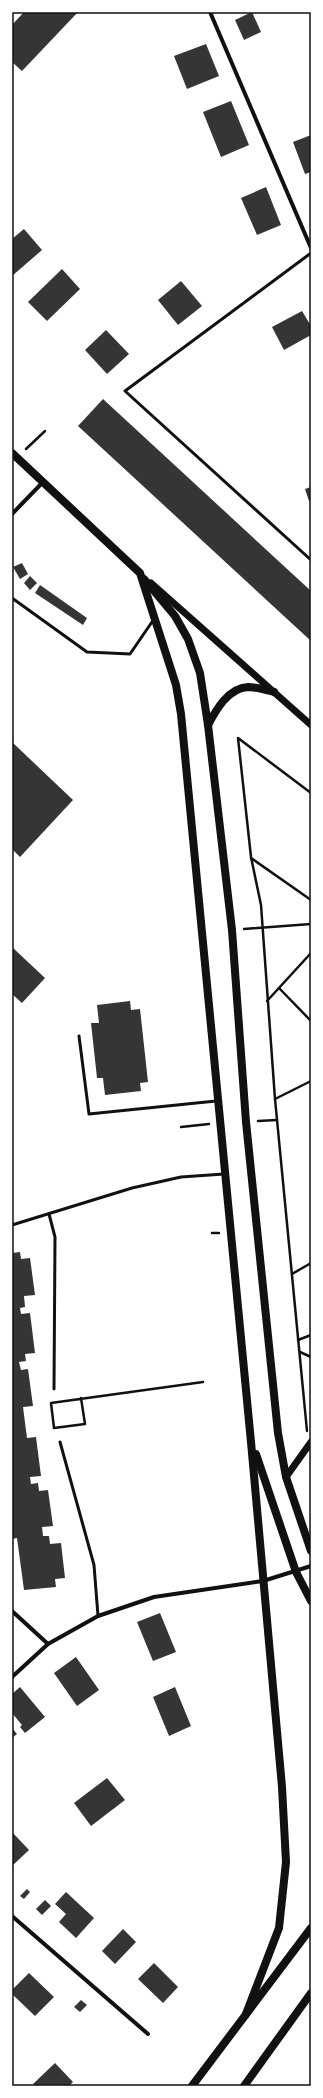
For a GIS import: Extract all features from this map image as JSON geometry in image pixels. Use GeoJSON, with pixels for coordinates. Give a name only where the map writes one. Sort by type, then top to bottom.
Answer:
{"type":"FeatureCollection","features":[{"type":"Feature","properties":{"kind":"main road"},"geometry":{"type":"LineString","coordinates":[[15,455],[140,573],[175,616],[188,639],[200,673],[208,725],[232,930],[249,1145],[278,1433],[286,1477],[311,1551]]}},
{"type":"Feature","properties":{"kind":"main road"},"geometry":{"type":"LineString","coordinates":[[140,573],[176,685],[181,714],[252,1442],[282,1787],[286,1862],[279,1928],[246,2014]]}},
{"type":"Feature","properties":{"kind":"main road"},"geometry":{"type":"LineString","coordinates":[[208,725],[218,706],[231,694],[247,687],[274,692]]}},
{"type":"Feature","properties":{"kind":"main road"},"geometry":{"type":"LineString","coordinates":[[252,1442],[296,1572],[311,1601]]}},
{"type":"Feature","properties":{"kind":"main road"},"geometry":{"type":"LineString","coordinates":[[192,2086],[311,1928]]}},
{"type":"Feature","properties":{"kind":"main road"},"geometry":{"type":"LineString","coordinates":[[244,2086],[310,1996]]}},
{"type":"Feature","properties":{"kind":"street"},"geometry":{"type":"LineString","coordinates":[[210,12],[311,248]]}},
{"type":"Feature","properties":{"kind":"street"},"geometry":{"type":"LineString","coordinates":[[12,514],[43,482]]}},
{"type":"Feature","properties":{"kind":"street"},"geometry":{"type":"LineString","coordinates":[[140,573],[311,725]]}},
{"type":"Feature","properties":{"kind":"street"},"geometry":{"type":"LineString","coordinates":[[286,1477],[310,1443]]}},
{"type":"Feature","properties":{"kind":"street"},"geometry":{"type":"LineString","coordinates":[[12,1676],[48,1644],[98,1616],[154,1598],[263,1581],[296,1572],[311,1566]]}},
{"type":"Feature","properties":{"kind":"street"},"geometry":{"type":"LineString","coordinates":[[12,1611],[48,1644]]}},
{"type":"Feature","properties":{"kind":"street"},"geometry":{"type":"LineString","coordinates":[[12,1916],[148,2034]]}},
{"type":"Feature","properties":{"kind":"lane"},"geometry":{"type":"LineString","coordinates":[[311,253],[125,391],[311,560]]}},
{"type":"Feature","properties":{"kind":"lane"},"geometry":{"type":"LineString","coordinates":[[12,598],[87,652],[130,654],[155,616]]}},
{"type":"Feature","properties":{"kind":"lane"},"geometry":{"type":"LineString","coordinates":[[79,1036],[89,1114],[218,1100]]}},
{"type":"Feature","properties":{"kind":"lane"},"geometry":{"type":"LineString","coordinates":[[12,1225],[132,1188],[181,1178],[226,1174]]}},
{"type":"Feature","properties":{"kind":"lane"},"geometry":{"type":"LineString","coordinates":[[49,1214],[55,1237],[54,1389]]}},
{"type":"Feature","properties":{"kind":"lane"},"geometry":{"type":"LineString","coordinates":[[60,1442],[94,1565],[98,1616]]}},
{"type":"Feature","properties":{"kind":"path"},"geometry":{"type":"LineString","coordinates":[[15,455],[45,431]]}},
{"type":"Feature","properties":{"kind":"path"},"geometry":{"type":"LineString","coordinates":[[310,1443],[299,1352],[275,1099],[261,905],[251,858],[238,738],[311,793]]}},
{"type":"Feature","properties":{"kind":"path"},"geometry":{"type":"LineString","coordinates":[[251,858],[311,900]]}},
{"type":"Feature","properties":{"kind":"path"},"geometry":{"type":"LineString","coordinates":[[232,930],[311,924]]}},
{"type":"Feature","properties":{"kind":"path"},"geometry":{"type":"LineString","coordinates":[[267,1002],[311,953]]}},
{"type":"Feature","properties":{"kind":"path"},"geometry":{"type":"LineString","coordinates":[[279,988],[311,1021]]}},
{"type":"Feature","properties":{"kind":"path"},"geometry":{"type":"LineString","coordinates":[[275,1099],[311,1081]]}},
{"type":"Feature","properties":{"kind":"path"},"geometry":{"type":"LineString","coordinates":[[292,1274],[311,1263]]}},
{"type":"Feature","properties":{"kind":"path"},"geometry":{"type":"LineString","coordinates":[[298,1340],[311,1335]]}},
{"type":"Feature","properties":{"kind":"path"},"geometry":{"type":"LineString","coordinates":[[299,1352],[311,1357]]}},
{"type":"Feature","properties":{"kind":"path"},"geometry":{"type":"LineString","coordinates":[[81,1398],[85,1424],[54,1428],[51,1403],[81,1398],[203,1382]]}},
{"type":"Feature","properties":{"kind":"building"},"geometry":{"type":"Polygon","coordinates":[[[24,12],[78,12],[22,71],[12,62],[12,25],[24,12]]]}},
{"type":"Feature","properties":{"kind":"building"},"geometry":{"type":"Polygon","coordinates":[[[252,12],[261,32],[244,40],[235,20],[252,12]]]}},
{"type":"Feature","properties":{"kind":"building"},"geometry":{"type":"Polygon","coordinates":[[[206,44],[219,76],[187,89],[174,56],[206,44]]]}},
{"type":"Feature","properties":{"kind":"building"},"geometry":{"type":"Polygon","coordinates":[[[231,101],[249,145],[221,157],[203,112],[231,101]]]}},
{"type":"Feature","properties":{"kind":"building"},"geometry":{"type":"Polygon","coordinates":[[[311,135],[311,172],[305,174],[293,142],[311,135]]]}},
{"type":"Feature","properties":{"kind":"building"},"geometry":{"type":"Polygon","coordinates":[[[266,187],[281,225],[257,235],[241,198],[266,187]]]}},
{"type":"Feature","properties":{"kind":"building"},"geometry":{"type":"Polygon","coordinates":[[[24,229],[42,250],[12,276],[12,239],[24,229]]]}},
{"type":"Feature","properties":{"kind":"building"},"geometry":{"type":"Polygon","coordinates":[[[62,269],[80,289],[47,321],[28,302],[62,269]]]}},
{"type":"Feature","properties":{"kind":"building"},"geometry":{"type":"Polygon","coordinates":[[[181,281],[202,306],[178,325],[158,300],[181,281]]]}},
{"type":"Feature","properties":{"kind":"building"},"geometry":{"type":"Polygon","coordinates":[[[302,311],[311,326],[311,335],[284,350],[272,327],[302,311]]]}},
{"type":"Feature","properties":{"kind":"building"},"geometry":{"type":"Polygon","coordinates":[[[106,330],[129,354],[107,374],[85,350],[106,330]]]}},
{"type":"Feature","properties":{"kind":"building"},"geometry":{"type":"Polygon","coordinates":[[[103,399],[311,591],[311,641],[78,426],[103,399]]]}},
{"type":"Feature","properties":{"kind":"building"},"geometry":{"type":"Polygon","coordinates":[[[311,487],[311,502],[309,501],[305,489],[311,487]]]}},
{"type":"Feature","properties":{"kind":"building"},"geometry":{"type":"Polygon","coordinates":[[[22,563],[28,574],[20,579],[13,567],[22,563]]]}},
{"type":"Feature","properties":{"kind":"building"},"geometry":{"type":"Polygon","coordinates":[[[30,576],[37,583],[30,590],[24,583],[30,576]]]}},
{"type":"Feature","properties":{"kind":"building"},"geometry":{"type":"Polygon","coordinates":[[[40,585],[87,618],[83,625],[35,593],[40,585]]]}},
{"type":"Feature","properties":{"kind":"building"},"geometry":{"type":"Polygon","coordinates":[[[12,742],[73,800],[20,857],[12,849],[12,742]]]}},
{"type":"Feature","properties":{"kind":"building"},"geometry":{"type":"Polygon","coordinates":[[[12,947],[45,978],[22,1003],[12,994],[12,947]]]}},
{"type":"Feature","properties":{"kind":"building"},"geometry":{"type":"Polygon","coordinates":[[[130,1001],[131,1010],[140,1009],[148,1082],[140,1083],[141,1091],[105,1095],[103,1078],[97,1078],[91,1023],[99,1023],[97,1005],[130,1001]]]}},
{"type":"Feature","properties":{"kind":"building"},"geometry":{"type":"Polygon","coordinates":[[[20,1252],[21,1259],[30,1258],[35,1295],[24,1296],[25,1307],[20,1308],[21,1314],[30,1313],[35,1353],[25,1354],[26,1361],[19,1362],[21,1370],[28,1369],[33,1406],[23,1407],[27,1438],[36,1437],[41,1476],[30,1477],[31,1484],[38,1483],[39,1491],[48,1490],[53,1526],[42,1527],[43,1536],[49,1536],[50,1544],[61,1543],[65,1578],[55,1579],[56,1587],[24,1590],[17,1538],[12,1539],[12,1253],[20,1252]]]}},
{"type":"Feature","properties":{"kind":"building"},"geometry":{"type":"Polygon","coordinates":[[[160,1613],[176,1652],[153,1661],[137,1622],[160,1613]]]}},
{"type":"Feature","properties":{"kind":"building"},"geometry":{"type":"Polygon","coordinates":[[[76,1657],[99,1690],[77,1706],[54,1673],[76,1657]]]}},
{"type":"Feature","properties":{"kind":"building"},"geometry":{"type":"Polygon","coordinates":[[[20,1687],[45,1717],[25,1733],[20,1727],[22,1725],[12,1713],[12,1694],[20,1687]]]}},
{"type":"Feature","properties":{"kind":"building"},"geometry":{"type":"Polygon","coordinates":[[[175,1687],[191,1726],[169,1736],[153,1697],[175,1687]]]}},
{"type":"Feature","properties":{"kind":"building"},"geometry":{"type":"Polygon","coordinates":[[[12,1728],[17,1734],[12,1738],[12,1728]]]}},
{"type":"Feature","properties":{"kind":"building"},"geometry":{"type":"Polygon","coordinates":[[[107,1778],[125,1800],[91,1826],[74,1803],[107,1778]]]}},
{"type":"Feature","properties":{"kind":"building"},"geometry":{"type":"Polygon","coordinates":[[[12,1832],[29,1850],[12,1866],[12,1832]]]}},
{"type":"Feature","properties":{"kind":"building"},"geometry":{"type":"Polygon","coordinates":[[[27,1889],[30,1892],[24,1899],[20,1896],[27,1889]]]}},
{"type":"Feature","properties":{"kind":"building"},"geometry":{"type":"Polygon","coordinates":[[[66,1892],[94,1918],[76,1938],[59,1922],[66,1914],[55,1904],[66,1892]]]}},
{"type":"Feature","properties":{"kind":"building"},"geometry":{"type":"Polygon","coordinates":[[[45,1900],[51,1906],[42,1915],[36,1909],[45,1900]]]}},
{"type":"Feature","properties":{"kind":"building"},"geometry":{"type":"Polygon","coordinates":[[[123,1929],[136,1942],[115,1964],[102,1951],[123,1929]]]}},
{"type":"Feature","properties":{"kind":"building"},"geometry":{"type":"Polygon","coordinates":[[[154,1963],[178,1987],[163,2003],[138,1979],[154,1963]]]}},
{"type":"Feature","properties":{"kind":"building"},"geometry":{"type":"Polygon","coordinates":[[[29,1973],[54,1997],[35,2016],[12,1994],[12,1990],[29,1973]]]}},
{"type":"Feature","properties":{"kind":"building"},"geometry":{"type":"Polygon","coordinates":[[[81,2000],[87,2005],[80,2012],[74,2007],[81,2000]]]}},
{"type":"Feature","properties":{"kind":"building"},"geometry":{"type":"Polygon","coordinates":[[[55,2063],[73,2082],[69,2086],[35,2086],[33,2084],[55,2063]]]}}]}
